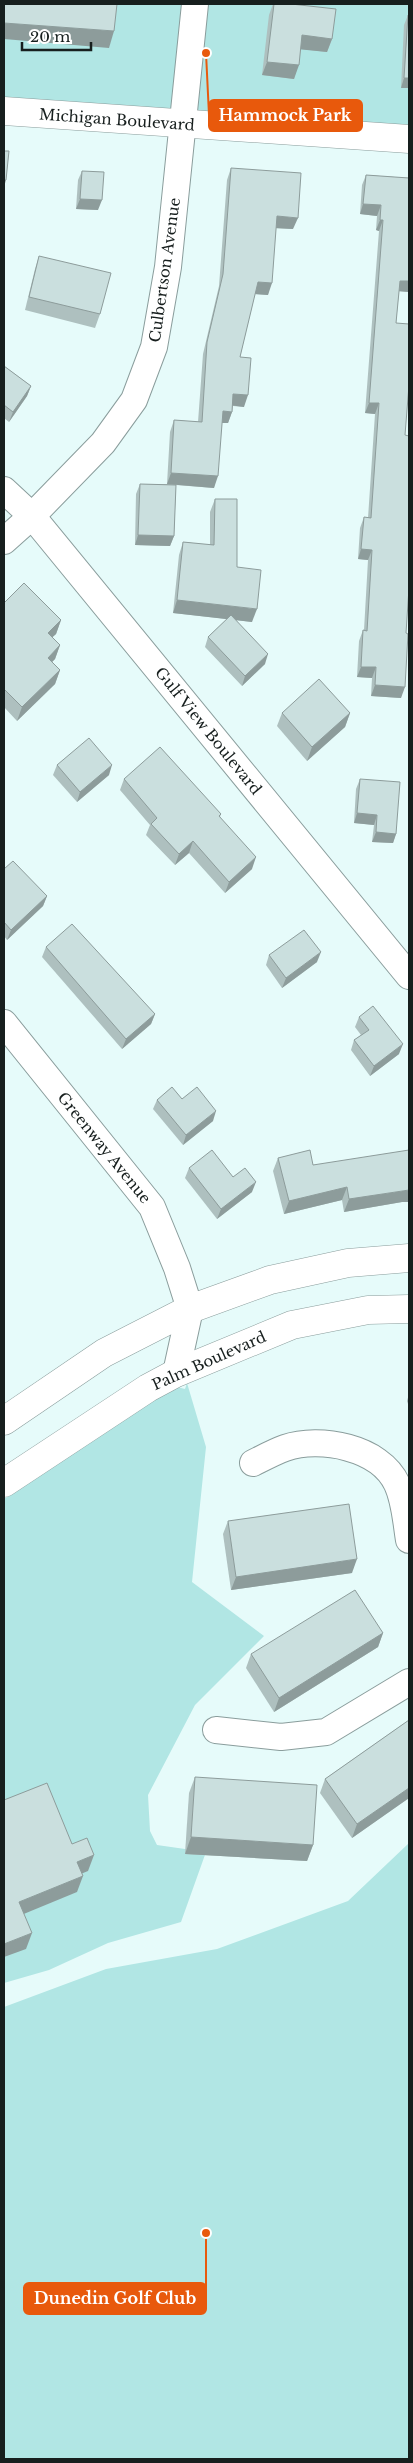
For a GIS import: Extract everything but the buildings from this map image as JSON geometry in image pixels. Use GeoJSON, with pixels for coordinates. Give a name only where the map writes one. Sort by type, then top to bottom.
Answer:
{"type":"FeatureCollection","features":[{"type":"Feature","properties":{"kind":"street","name":"Culbertson Avenue"},"geometry":{"type":"LineString","coordinates":[[4,541],[32,516],[103,443],[134,400],[154,347],[168,267],[195,4]]}},
{"type":"Feature","properties":{"kind":"street","name":"Michigan Boulevard"},"geometry":{"type":"LineString","coordinates":[[4,111],[184,125],[409,139]]}},
{"type":"Feature","properties":{"kind":"street","name":"Gulf View Boulevard"},"geometry":{"type":"LineString","coordinates":[[4,490],[32,516],[409,976]]}},
{"type":"Feature","properties":{"kind":"street","name":"Greenway Avenue"},"geometry":{"type":"LineString","coordinates":[[4,1023],[152,1207],[177,1268],[190,1309],[176,1374]]}},
{"type":"Feature","properties":{"kind":"street"},"geometry":{"type":"LineString","coordinates":[[4,1421],[104,1353],[190,1309],[270,1280],[348,1264],[409,1258]]}},
{"type":"Feature","properties":{"kind":"street","name":"Palm Boulevard"},"geometry":{"type":"LineString","coordinates":[[4,1483],[148,1388],[176,1374],[292,1325],[368,1310],[409,1309]]}},
{"type":"Feature","properties":{"kind":"street"},"geometry":{"type":"LineString","coordinates":[[253,1463],[285,1448],[324,1443],[353,1448],[382,1463],[397,1482],[409,1540]]}},
{"type":"Feature","properties":{"kind":"street"},"geometry":{"type":"LineString","coordinates":[[216,1730],[281,1737],[326,1732],[409,1682]]}},
{"type":"Feature","properties":{"kind":"shaded area"},"geometry":{"type":"Polygon","coordinates":[[[4,4],[409,4],[409,134],[4,103],[4,4]]]}},
{"type":"Feature","properties":{"kind":"shaded area"},"geometry":{"type":"Polygon","coordinates":[[[187,1383],[206,1447],[192,1582],[264,1636],[195,1705],[148,1795],[150,1831],[157,1845],[206,1852],[181,1922],[108,1943],[49,1970],[4,1983],[4,1499],[153,1400],[177,1387],[185,1389],[187,1383]]]}},
{"type":"Feature","properties":{"kind":"shaded area"},"geometry":{"type":"Polygon","coordinates":[[[409,1843],[409,2459],[4,2459],[4,2007],[106,1969],[217,1949],[348,1901],[409,1843]]]}},
{"type":"Feature","properties":{"kind":"place","name":"Hammock Park"},"geometry":{"type":"Point","coordinates":[206,53]}},
{"type":"Feature","properties":{"kind":"place","name":"Dunedin Golf Club"},"geometry":{"type":"Point","coordinates":[206,2233]}}]}
